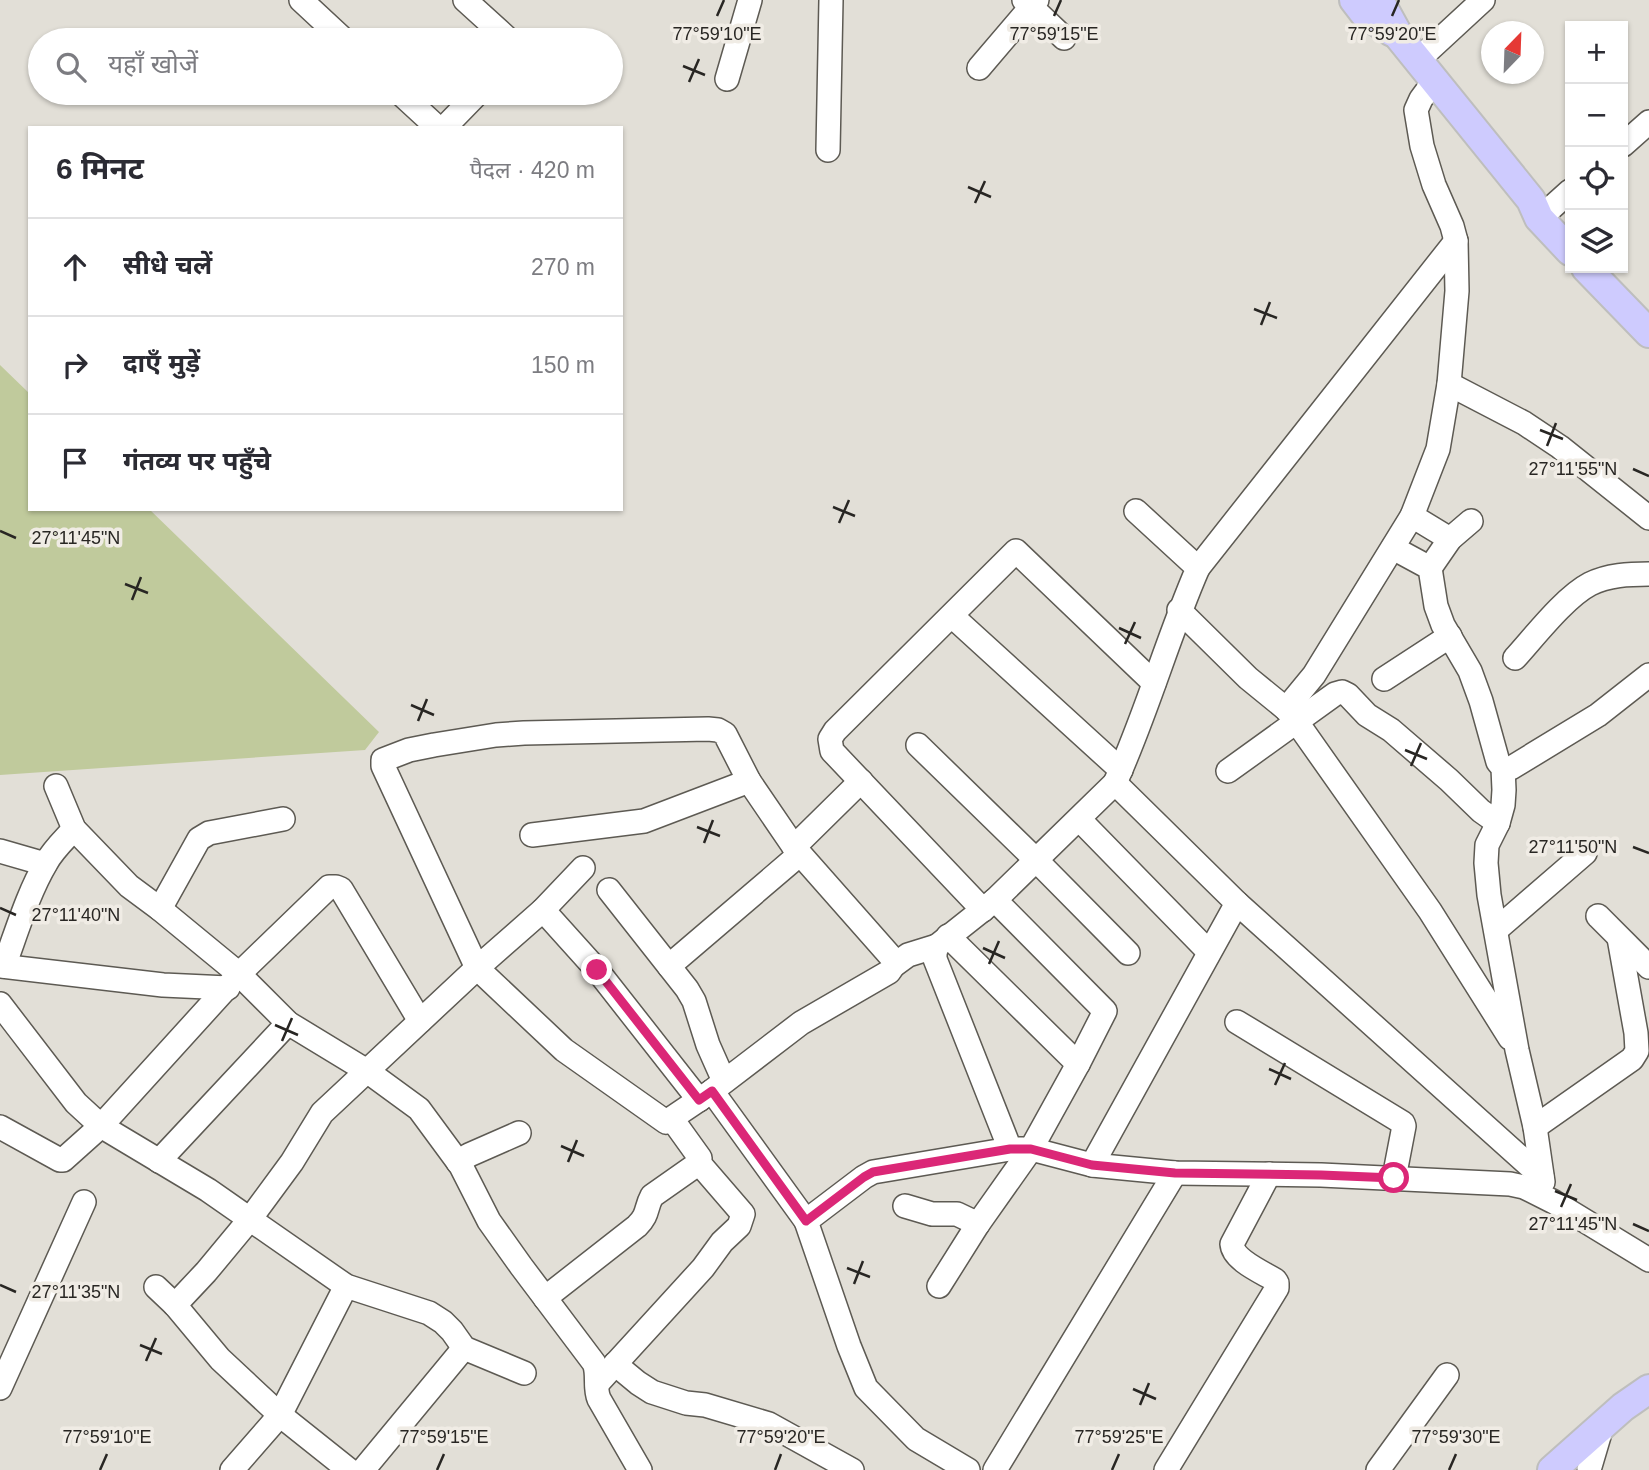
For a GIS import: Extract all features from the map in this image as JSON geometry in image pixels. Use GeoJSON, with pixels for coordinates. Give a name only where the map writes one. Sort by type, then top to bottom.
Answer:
{"type":"FeatureCollection","features":[{"type":"Feature","properties":{"kind":"main road"},"geometry":{"type":"LineString","coordinates":[[1354,0],[1364,13],[1418,59],[1550,200],[1565,222]]}},
{"type":"Feature","properties":{"kind":"main road"},"geometry":{"type":"LineString","coordinates":[[1379,0],[1418,59]]}},
{"type":"Feature","properties":{"kind":"main road"},"geometry":{"type":"LineString","coordinates":[[1550,200],[1539,218],[1565,246]]}},
{"type":"Feature","properties":{"kind":"main road"},"geometry":{"type":"LineString","coordinates":[[1591,273],[1649,333]]}},
{"type":"Feature","properties":{"kind":"main road"},"geometry":{"type":"LineString","coordinates":[[1614,273],[1649,307]]}},
{"type":"Feature","properties":{"kind":"main road"},"geometry":{"type":"LineString","coordinates":[[1552,1470],[1649,1389]]}},
{"type":"Feature","properties":{"kind":"street"},"geometry":{"type":"LineString","coordinates":[[300,0],[331,28]]}},
{"type":"Feature","properties":{"kind":"street"},"geometry":{"type":"LineString","coordinates":[[465,0],[496,28]]}},
{"type":"Feature","properties":{"kind":"street"},"geometry":{"type":"LineString","coordinates":[[727,79],[750,0]]}},
{"type":"Feature","properties":{"kind":"street"},"geometry":{"type":"LineString","coordinates":[[828,150],[831,0]]}},
{"type":"Feature","properties":{"kind":"street"},"geometry":{"type":"LineString","coordinates":[[1291,715],[1412,516],[1438,449],[1449,384],[1457,291],[1456,241],[1422,146],[1416,110],[1421,99],[1418,59],[1483,0]]}},
{"type":"Feature","properties":{"kind":"street"},"geometry":{"type":"LineString","coordinates":[[978,68],[1030,2],[1064,38]]}},
{"type":"Feature","properties":{"kind":"street"},"geometry":{"type":"LineString","coordinates":[[413,105],[436,126]]}},
{"type":"Feature","properties":{"kind":"street"},"geometry":{"type":"LineString","coordinates":[[446,126],[466,105]]}},
{"type":"Feature","properties":{"kind":"street"},"geometry":{"type":"LineString","coordinates":[[1628,140],[1649,121]]}},
{"type":"Feature","properties":{"kind":"street"},"geometry":{"type":"LineString","coordinates":[[893,966],[892,958],[797,850],[749,781],[725,734],[718,730],[496,735],[409,750],[383,760],[383,766],[477,968],[564,1050],[666,1122],[712,1091],[801,1023],[889,972],[908,955],[943,941],[989,905],[1079,819],[1118,776],[1179,611],[1198,568],[1456,241]]}},
{"type":"Feature","properties":{"kind":"street"},"geometry":{"type":"LineString","coordinates":[[1449,384],[1524,423],[1551,441],[1649,518]]}},
{"type":"Feature","properties":{"kind":"street"},"geometry":{"type":"LineString","coordinates":[[1136,511],[1198,568]]}},
{"type":"Feature","properties":{"kind":"street"},"geometry":{"type":"LineString","coordinates":[[1412,516],[1450,539]]}},
{"type":"Feature","properties":{"kind":"street"},"geometry":{"type":"LineString","coordinates":[[1471,521],[1450,539],[1430,568],[1436,606],[1470,671],[1498,762],[1503,768],[1503,805],[1487,845],[1486,863],[1517,1050],[1535,1127],[1544,1188]]}},
{"type":"Feature","properties":{"kind":"street"},"geometry":{"type":"LineString","coordinates":[[1393,548],[1430,568]]}},
{"type":"Feature","properties":{"kind":"street"},"geometry":{"type":"LineString","coordinates":[[939,1286],[1020,1149],[1078,1064],[1104,1015],[1104,1009],[989,905],[861,781],[832,751],[830,739],[1016,551],[1154,683]]}},
{"type":"Feature","properties":{"kind":"street"},"geometry":{"type":"LineString","coordinates":[[1515,657],[1572,596],[1590,584],[1613,576],[1649,574]]}},
{"type":"Feature","properties":{"kind":"street"},"geometry":{"type":"LineString","coordinates":[[1179,611],[1248,678],[1291,715],[1430,911],[1517,1050]]}},
{"type":"Feature","properties":{"kind":"street"},"geometry":{"type":"LineString","coordinates":[[952,616],[1118,776],[1237,903],[1544,1188],[1649,1260]]}},
{"type":"Feature","properties":{"kind":"street"},"geometry":{"type":"LineString","coordinates":[[1384,679],[1450,636]]}},
{"type":"Feature","properties":{"kind":"street"},"geometry":{"type":"LineString","coordinates":[[1503,768],[1511,768],[1646,683]]}},
{"type":"Feature","properties":{"kind":"street"},"geometry":{"type":"LineString","coordinates":[[1228,771],[1291,715],[1342,692],[1367,715],[1391,730],[1498,823]]}},
{"type":"Feature","properties":{"kind":"street"},"geometry":{"type":"LineString","coordinates":[[918,745],[1128,953]]}},
{"type":"Feature","properties":{"kind":"street"},"geometry":{"type":"LineString","coordinates":[[533,835],[644,821],[749,781]]}},
{"type":"Feature","properties":{"kind":"street"},"geometry":{"type":"LineString","coordinates":[[669,965],[797,850],[861,781]]}},
{"type":"Feature","properties":{"kind":"street"},"geometry":{"type":"LineString","coordinates":[[56,786],[74,829],[129,886],[160,909],[233,981],[288,1023],[367,1071],[419,1110],[458,1162],[489,1221],[594,1363],[597,1395],[640,1470]]}},
{"type":"Feature","properties":{"kind":"street"},"geometry":{"type":"LineString","coordinates":[[160,909],[199,839],[209,833],[283,819]]}},
{"type":"Feature","properties":{"kind":"street"},"geometry":{"type":"LineString","coordinates":[[1079,819],[1209,951]]}},
{"type":"Feature","properties":{"kind":"street"},"geometry":{"type":"LineString","coordinates":[[74,829],[45,864],[2,966],[163,985],[233,981]]}},
{"type":"Feature","properties":{"kind":"street"},"geometry":{"type":"LineString","coordinates":[[0,851],[45,864]]}},
{"type":"Feature","properties":{"kind":"street"},"geometry":{"type":"LineString","coordinates":[[1496,930],[1585,853]]}},
{"type":"Feature","properties":{"kind":"street"},"geometry":{"type":"LineString","coordinates":[[175,1305],[250,1219],[292,1162],[322,1113],[543,910],[583,868]]}},
{"type":"Feature","properties":{"kind":"street"},"geometry":{"type":"LineString","coordinates":[[0,1127],[64,1160],[102,1126],[233,981],[330,887],[341,889],[420,1021]]}},
{"type":"Feature","properties":{"kind":"street"},"geometry":{"type":"LineString","coordinates":[[609,890],[694,1001],[708,1045],[712,1091]]}},
{"type":"Feature","properties":{"kind":"street"},"geometry":{"type":"LineString","coordinates":[[1092,1165],[1237,903]]}},
{"type":"Feature","properties":{"kind":"street"},"geometry":{"type":"LineString","coordinates":[[543,910],[712,1091],[806,1221],[866,1388],[916,1439],[968,1470]]}},
{"type":"Feature","properties":{"kind":"street"},"geometry":{"type":"LineString","coordinates":[[1598,916],[1649,967]]}},
{"type":"Feature","properties":{"kind":"street"},"geometry":{"type":"LineString","coordinates":[[1535,1127],[1632,1059],[1643,1044],[1636,1033],[1619,938]]}},
{"type":"Feature","properties":{"kind":"street"},"geometry":{"type":"LineString","coordinates":[[943,941],[1078,1064]]}},
{"type":"Feature","properties":{"kind":"street"},"geometry":{"type":"LineString","coordinates":[[943,941],[935,953],[935,959],[1020,1149]]}},
{"type":"Feature","properties":{"kind":"street"},"geometry":{"type":"LineString","coordinates":[[0,1004],[76,1103],[102,1126],[208,1190],[346,1286],[429,1313],[443,1322],[464,1348],[524,1373]]}},
{"type":"Feature","properties":{"kind":"street"},"geometry":{"type":"LineString","coordinates":[[1237,1022],[1403,1123],[1394,1178]]}},
{"type":"Feature","properties":{"kind":"street"},"geometry":{"type":"LineString","coordinates":[[159,1161],[288,1023]]}},
{"type":"Feature","properties":{"kind":"street"},"geometry":{"type":"LineString","coordinates":[[597,1384],[703,1268],[742,1219],[743,1214],[699,1163],[700,1158],[672,1119]]}},
{"type":"Feature","properties":{"kind":"street"},"geometry":{"type":"LineString","coordinates":[[458,1162],[519,1133]]}},
{"type":"Feature","properties":{"kind":"street"},"geometry":{"type":"LineString","coordinates":[[806,1221],[873,1172],[1020,1149],[1092,1165],[1175,1173],[1394,1178],[1544,1188]]}},
{"type":"Feature","properties":{"kind":"street"},"geometry":{"type":"LineString","coordinates":[[545,1298],[637,1226],[646,1217],[652,1196],[699,1163]]}},
{"type":"Feature","properties":{"kind":"street"},"geometry":{"type":"LineString","coordinates":[[995,1470],[1175,1173]]}},
{"type":"Feature","properties":{"kind":"street"},"geometry":{"type":"LineString","coordinates":[[1166,1470],[1277,1288],[1278,1283],[1275,1280],[1238,1258],[1231,1249],[1269,1174]]}},
{"type":"Feature","properties":{"kind":"street"},"geometry":{"type":"LineString","coordinates":[[0,1388],[84,1202]]}},
{"type":"Feature","properties":{"kind":"street"},"geometry":{"type":"LineString","coordinates":[[905,1206],[932,1214],[957,1214],[978,1224]]}},
{"type":"Feature","properties":{"kind":"street"},"geometry":{"type":"LineString","coordinates":[[232,1470],[280,1415],[346,1286]]}},
{"type":"Feature","properties":{"kind":"street"},"geometry":{"type":"LineString","coordinates":[[156,1287],[175,1305],[219,1359],[280,1415],[349,1470]]}},
{"type":"Feature","properties":{"kind":"street"},"geometry":{"type":"LineString","coordinates":[[363,1470],[464,1348]]}},
{"type":"Feature","properties":{"kind":"street"},"geometry":{"type":"LineString","coordinates":[[615,1364],[652,1392],[769,1424],[844,1468]]}},
{"type":"Feature","properties":{"kind":"street"},"geometry":{"type":"LineString","coordinates":[[1378,1470],[1447,1375]]}},
{"type":"Feature","properties":{"kind":"street"},"geometry":{"type":"LineString","coordinates":[[1589,1470],[1602,1426]]}},
{"type":"Feature","properties":{"kind":"green space"},"geometry":{"type":"Polygon","coordinates":[[[0,365],[28,392],[28,511],[151,511],[379,732],[365,750],[0,775],[0,365]]]}},
{"type":"Feature","properties":{"kind":"route"},"geometry":{"type":"LineString","coordinates":[[597,970],[699,1100],[712,1091],[806,1221],[873,1172],[1010,1149],[1031,1149],[1092,1165],[1175,1173],[1394,1178]]}}]}
